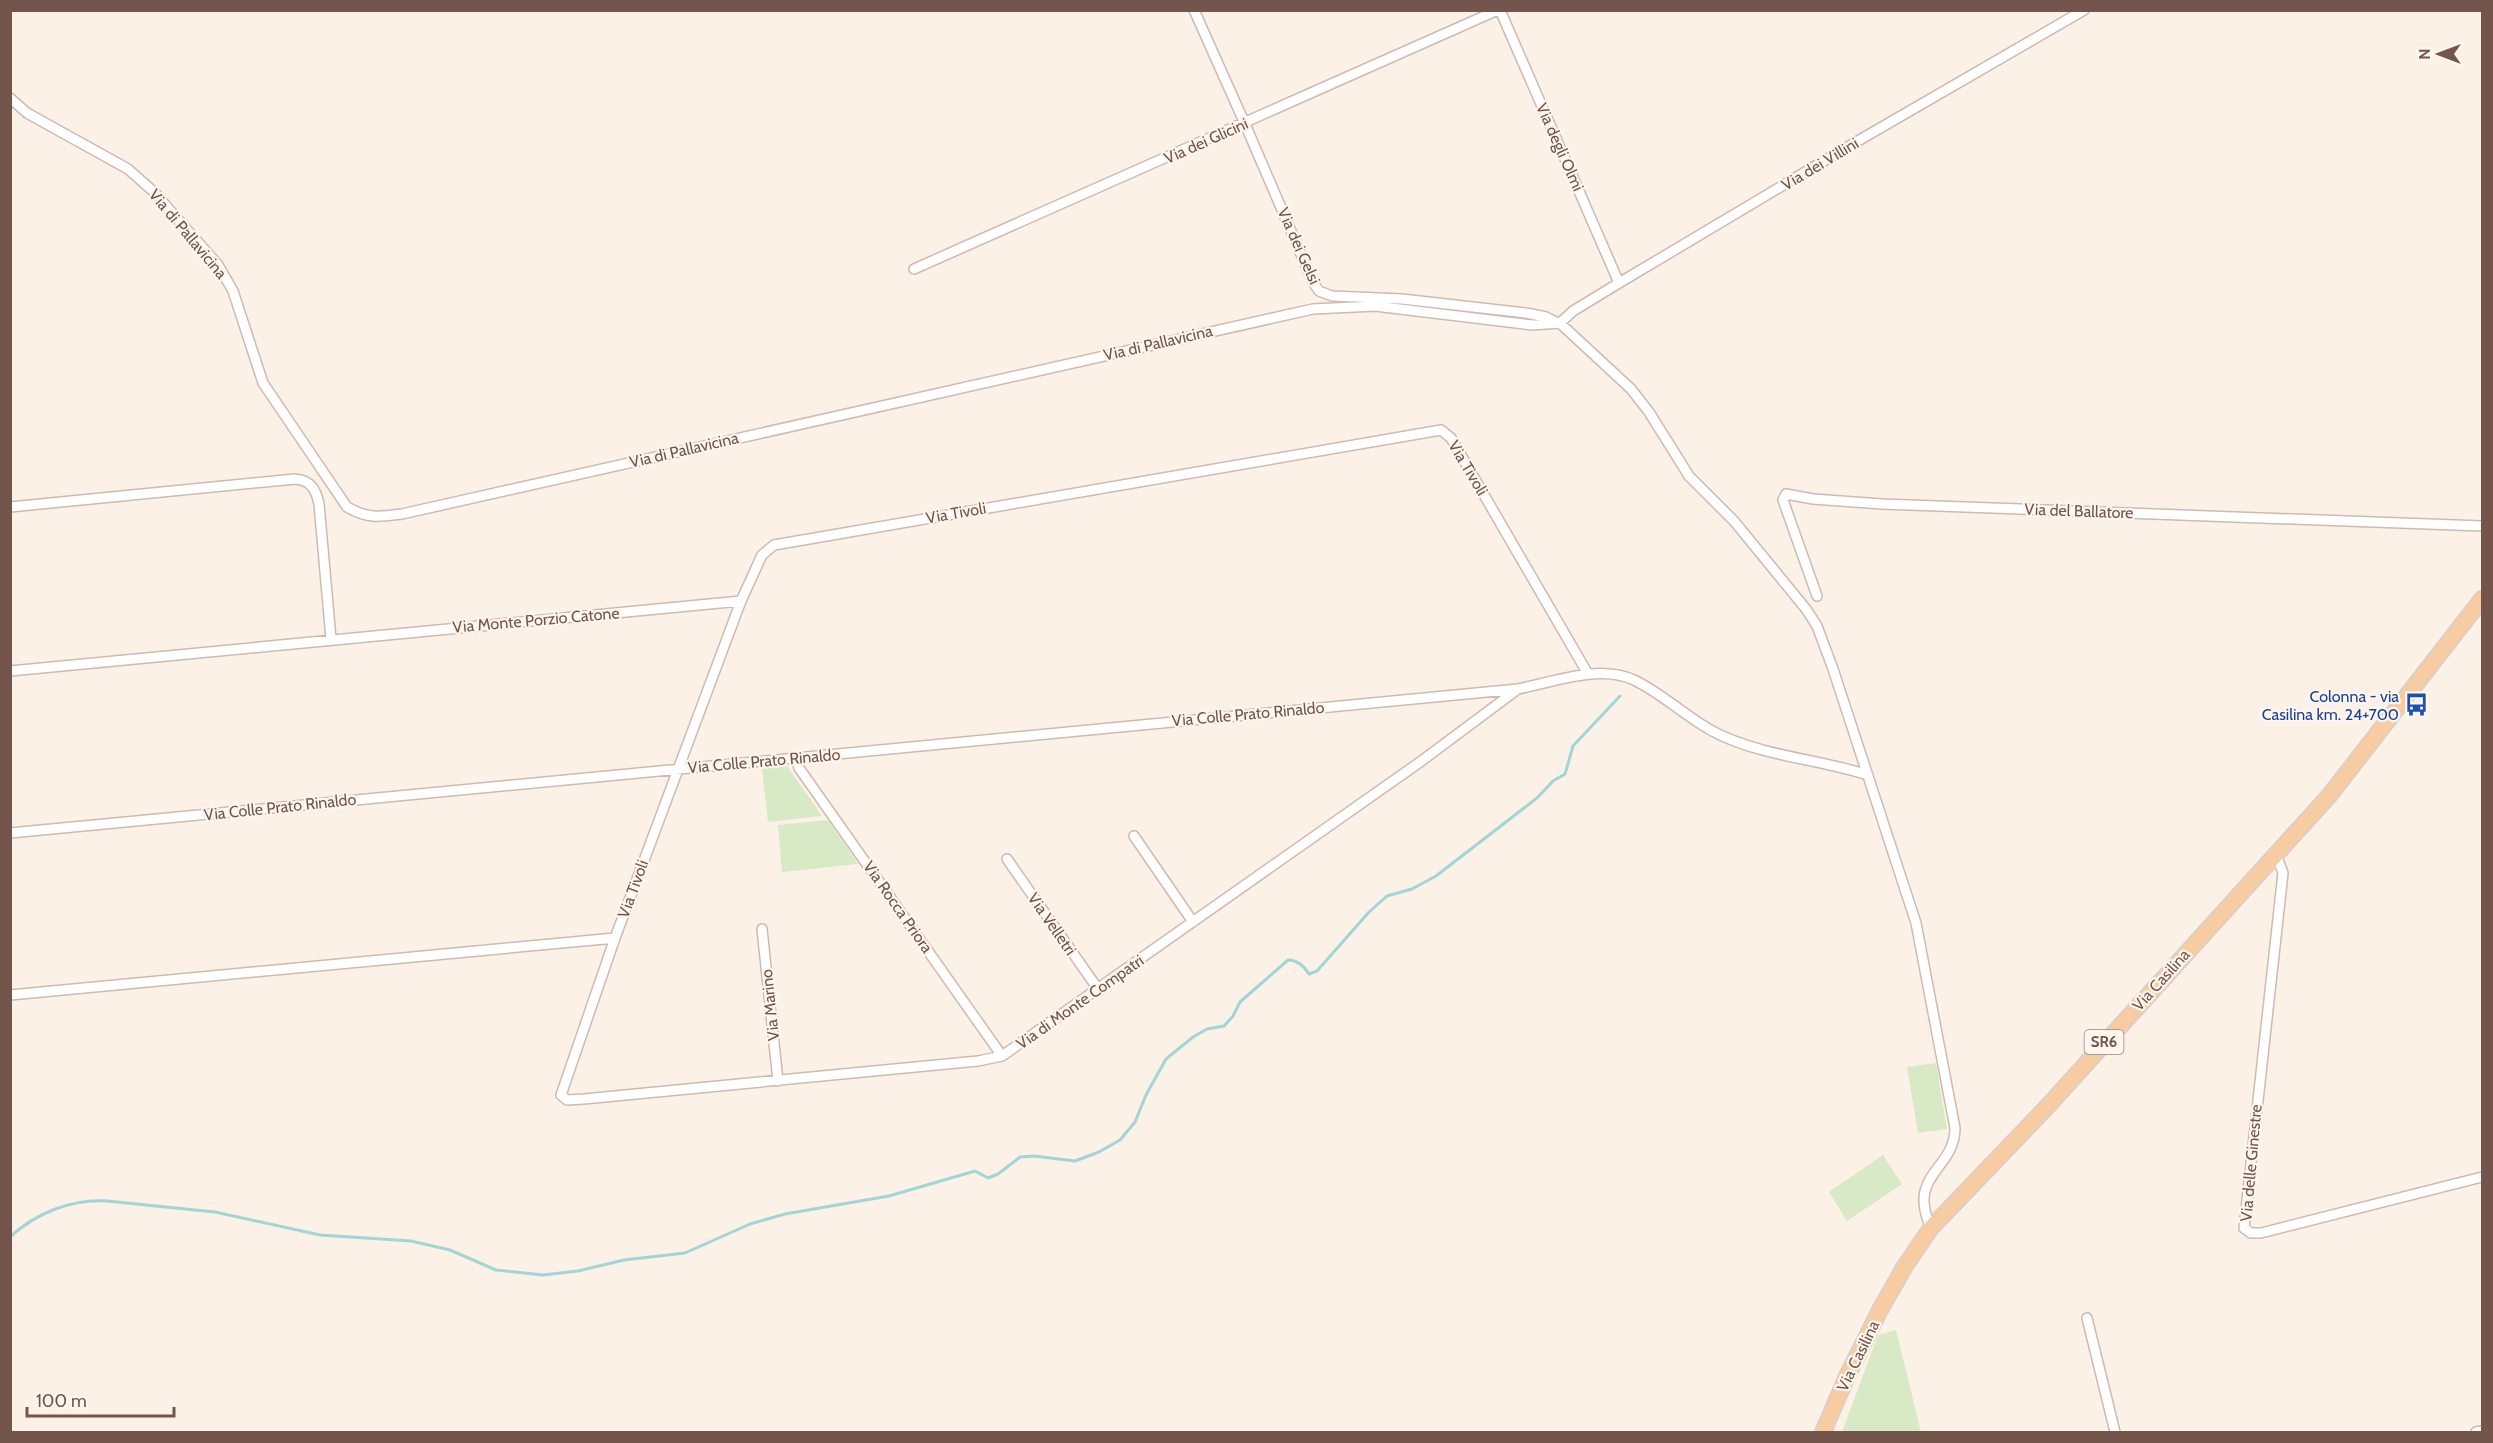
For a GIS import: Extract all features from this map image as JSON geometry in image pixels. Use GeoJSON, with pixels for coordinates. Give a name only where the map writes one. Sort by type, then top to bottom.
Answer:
{"type":"FeatureCollection","features":[{"type":"Feature","properties":{"kind":"main road","name":"Via Casilina"},"geometry":{"type":"LineString","coordinates":[[1823,1432],[1848,1374],[1880,1310],[1908,1261],[1931,1228],[2046,1108],[2328,796],[2482,599]]}},
{"type":"Feature","properties":{"kind":"street","name":"Via dei Gelsi"},"geometry":{"type":"LineString","coordinates":[[1194,10],[1312,282],[1321,293],[1332,296],[1402,299],[1526,312],[1560,323]]}},
{"type":"Feature","properties":{"kind":"street","name":"Via dei Glicini"},"geometry":{"type":"LineString","coordinates":[[914,269],[1499,10]]}},
{"type":"Feature","properties":{"kind":"street","name":"Via degli Olmi"},"geometry":{"type":"LineString","coordinates":[[1499,10],[1619,283]]}},
{"type":"Feature","properties":{"kind":"street","name":"Via dei Villini"},"geometry":{"type":"LineString","coordinates":[[1560,323],[1573,311],[1619,283],[2084,10]]}},
{"type":"Feature","properties":{"kind":"street","name":"Via di Pallavicina"},"geometry":{"type":"LineString","coordinates":[[10,98],[27,113],[128,169],[154,192],[218,265],[233,291],[263,383],[347,507],[361,515],[378,517],[402,514],[1312,309],[1375,306],[1532,325],[1560,323]]}},
{"type":"Feature","properties":{"kind":"street"},"geometry":{"type":"LineString","coordinates":[[1560,323],[1635,394],[1689,476],[1726,512],[1812,617],[1820,633],[1920,937],[1954,1123],[1951,1148],[1929,1178],[1925,1189],[1925,1209],[1931,1228]]}},
{"type":"Feature","properties":{"kind":"street","name":"Via Tivoli"},"geometry":{"type":"LineString","coordinates":[[562,1097],[561,1091],[615,938],[741,601],[762,555],[774,545],[1441,430],[1451,438],[1588,674]]}},
{"type":"Feature","properties":{"kind":"street"},"geometry":{"type":"LineString","coordinates":[[10,507],[283,480],[304,480],[315,490],[319,504],[331,639]]}},
{"type":"Feature","properties":{"kind":"street","name":"Via del Ballatore"},"geometry":{"type":"LineString","coordinates":[[1817,596],[1782,500],[1786,494],[1813,499],[1882,504],[2482,526]]}},
{"type":"Feature","properties":{"kind":"street","name":"Via Monte Porzio Catone"},"geometry":{"type":"LineString","coordinates":[[10,671],[741,601]]}},
{"type":"Feature","properties":{"kind":"street","name":"Via Colle Prato Rinaldo"},"geometry":{"type":"LineString","coordinates":[[10,833],[1518,689],[1588,674],[1612,675],[1634,680],[1697,723],[1726,738],[1757,749],[1868,775]]}},
{"type":"Feature","properties":{"kind":"street","name":"Via di Monte Compatri"},"geometry":{"type":"LineString","coordinates":[[562,1097],[567,1100],[584,1099],[778,1081],[978,1061],[1002,1056],[1420,762],[1518,689]]}},
{"type":"Feature","properties":{"kind":"street","name":"Via Rocca Priora"},"geometry":{"type":"LineString","coordinates":[[796,758],[799,768],[1002,1056]]}},
{"type":"Feature","properties":{"kind":"street"},"geometry":{"type":"LineString","coordinates":[[1134,836],[1193,922]]}},
{"type":"Feature","properties":{"kind":"street","name":"Via delle Ginestre"},"geometry":{"type":"LineString","coordinates":[[2276,854],[2283,873],[2243,1223],[2246,1232],[2261,1233],[2482,1177]]}},
{"type":"Feature","properties":{"kind":"street","name":"Via Velletri"},"geometry":{"type":"LineString","coordinates":[[1007,859],[1098,989]]}},
{"type":"Feature","properties":{"kind":"street","name":"Via Marino"},"geometry":{"type":"LineString","coordinates":[[762,929],[778,1081]]}},
{"type":"Feature","properties":{"kind":"street"},"geometry":{"type":"LineString","coordinates":[[10,995],[615,938]]}},
{"type":"Feature","properties":{"kind":"street"},"geometry":{"type":"LineString","coordinates":[[2087,1318],[2115,1432]]}},
{"type":"Feature","properties":{"kind":"street"},"geometry":{"type":"LineString","coordinates":[[2476,1432],[2482,1431]]}},
{"type":"Feature","properties":{"kind":"green space"},"geometry":{"type":"Polygon","coordinates":[[[787,766],[822,816],[768,822],[762,769],[787,766]]]}},
{"type":"Feature","properties":{"kind":"green space"},"geometry":{"type":"Polygon","coordinates":[[[828,820],[858,864],[782,872],[778,825],[828,820]]]}},
{"type":"Feature","properties":{"kind":"green space"},"geometry":{"type":"Polygon","coordinates":[[[1936,1063],[1947,1129],[1918,1133],[1907,1067],[1936,1063]]]}},
{"type":"Feature","properties":{"kind":"green space"},"geometry":{"type":"Polygon","coordinates":[[[1883,1155],[1902,1184],[1847,1221],[1829,1192],[1883,1155]]]}},
{"type":"Feature","properties":{"kind":"green space"},"geometry":{"type":"Polygon","coordinates":[[[1896,1330],[1921,1432],[1842,1432],[1878,1335],[1896,1330]]]}},
{"type":"Feature","properties":{"kind":"waterway"},"geometry":{"type":"LineString","coordinates":[[10,1237],[31,1221],[55,1209],[80,1202],[107,1201],[215,1212],[320,1235],[411,1241],[450,1250],[496,1270],[543,1275],[578,1271],[624,1260],[685,1253],[750,1224],[785,1214],[889,1196],[975,1171],[988,1178],[998,1174],[1020,1157],[1034,1156],[1075,1161],[1099,1152],[1120,1140],[1135,1122],[1146,1095],[1166,1059],[1193,1037],[1207,1029],[1224,1026],[1233,1016],[1240,1002],[1288,960],[1300,964],[1309,974],[1317,971],[1369,912],[1387,896],[1412,889],[1436,876],[1537,798],[1553,781],[1565,774],[1573,746],[1620,696]]}},
{"type":"Feature","properties":{"kind":"place","name":"Colonna - via Casilina km. 24+700"},"geometry":{"type":"Point","coordinates":[2417,705]}}]}
